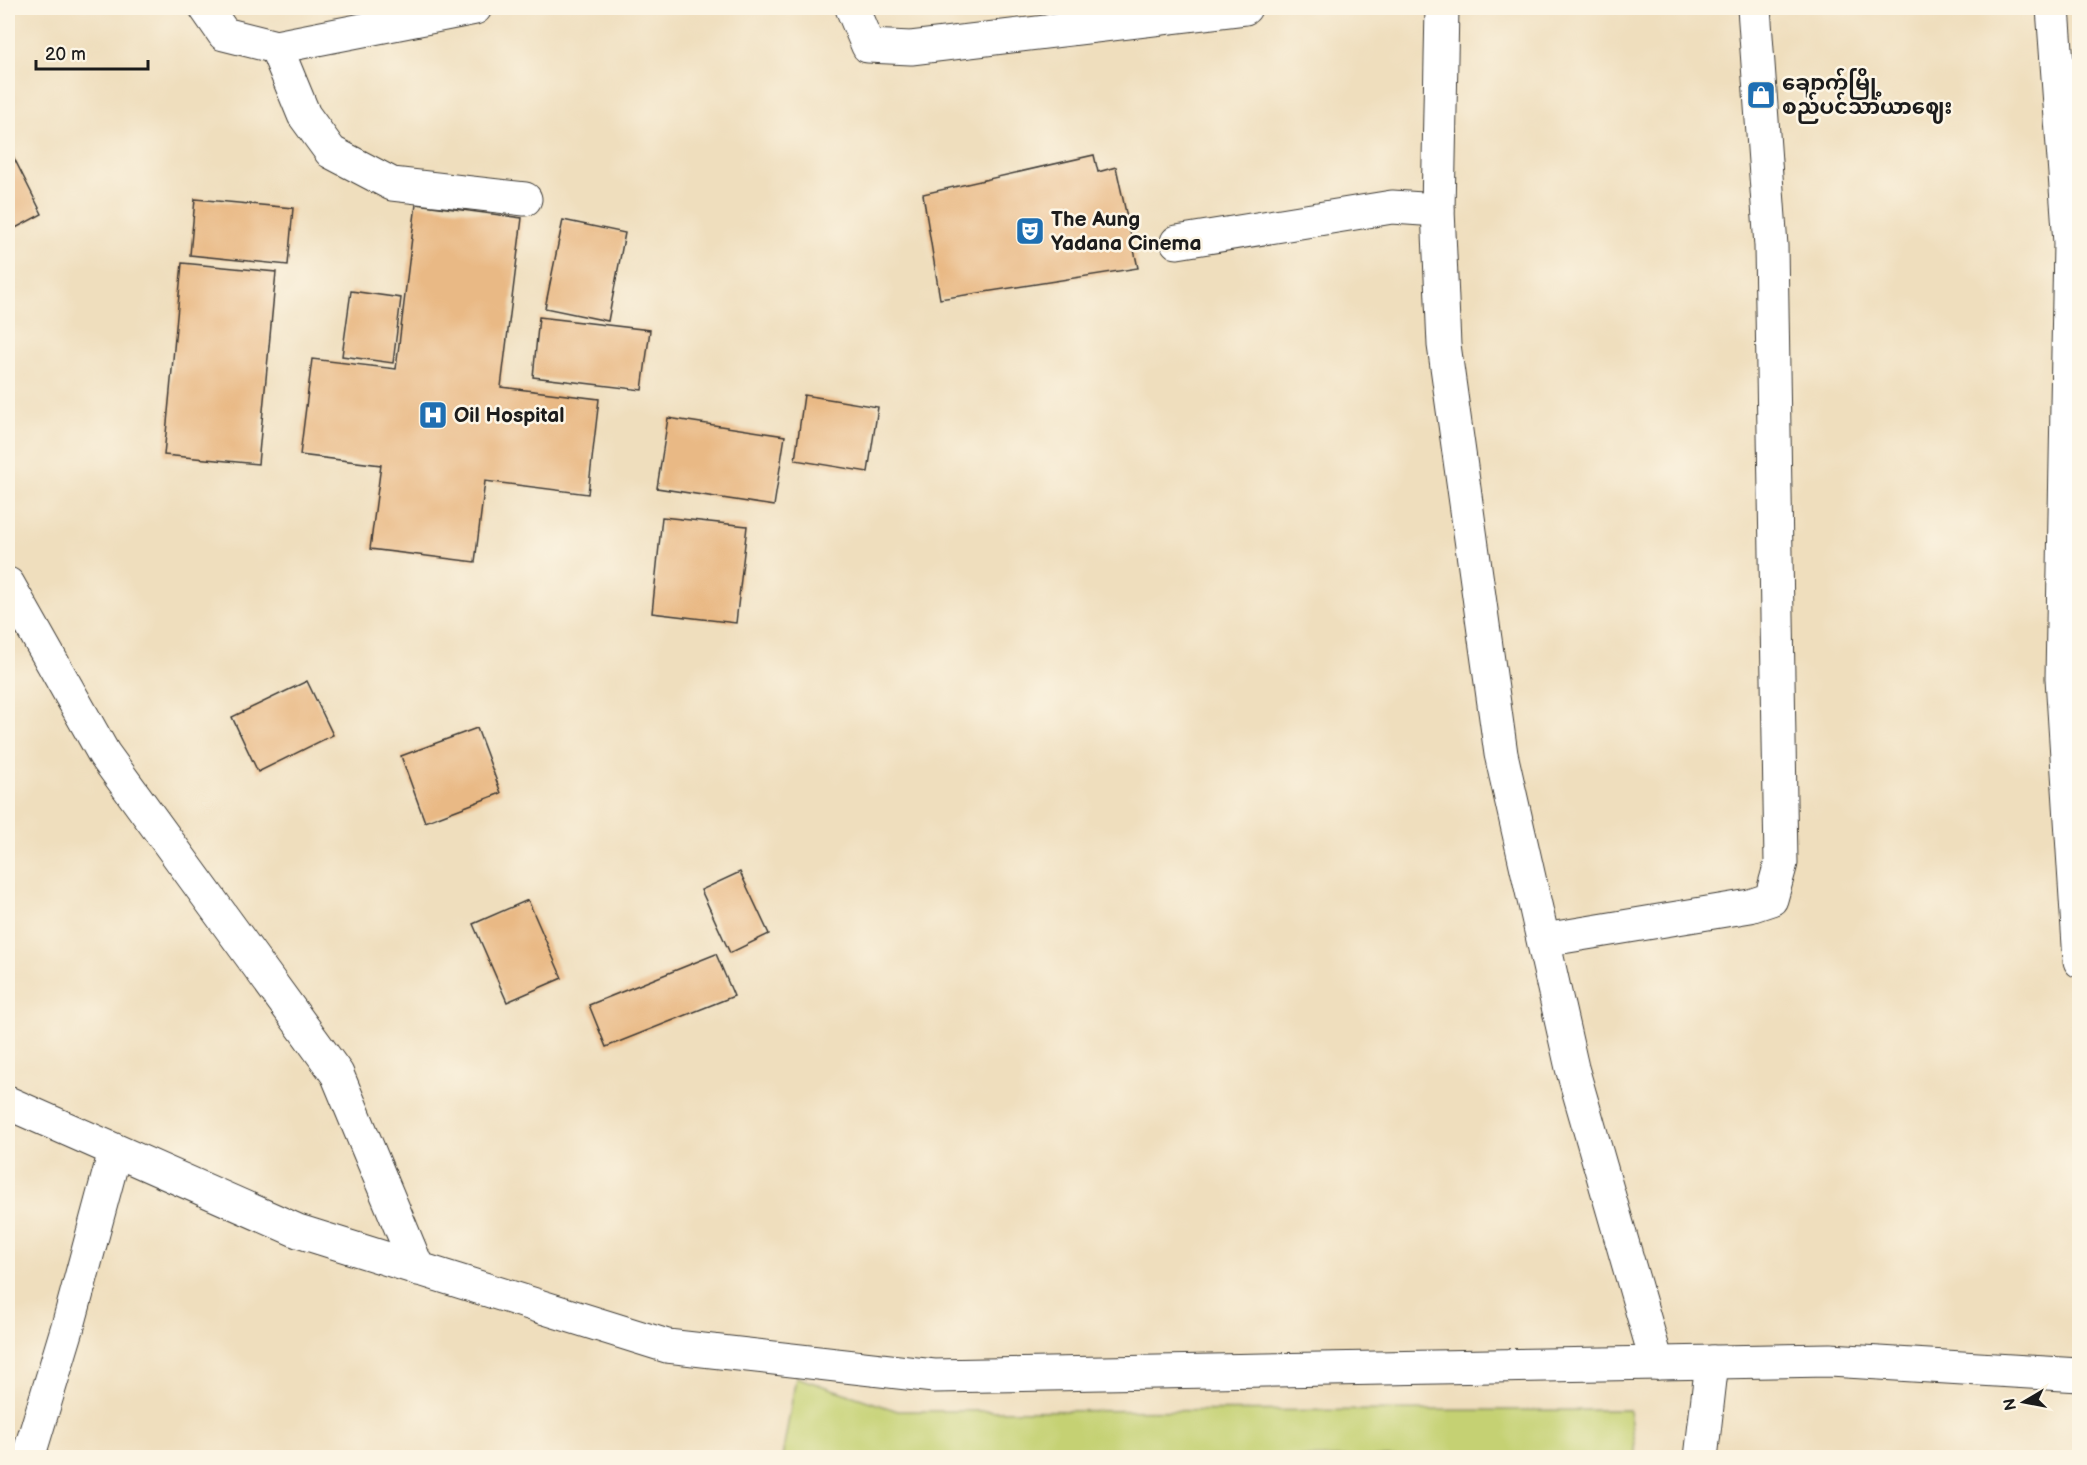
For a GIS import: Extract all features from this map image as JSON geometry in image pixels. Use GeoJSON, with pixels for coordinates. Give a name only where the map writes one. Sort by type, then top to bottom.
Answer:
{"type":"FeatureCollection","features":[{"type":"Feature","properties":{"kind":"street"},"geometry":{"type":"LineString","coordinates":[[206,8],[224,34],[276,47],[475,8]]}},
{"type":"Feature","properties":{"kind":"street"},"geometry":{"type":"LineString","coordinates":[[852,8],[868,46],[911,48],[1245,8]]}},
{"type":"Feature","properties":{"kind":"street"},"geometry":{"type":"LineString","coordinates":[[1442,8],[1438,210],[1444,345],[1501,754],[1572,1068],[1657,1363]]}},
{"type":"Feature","properties":{"kind":"street"},"geometry":{"type":"LineString","coordinates":[[1544,940],[1750,906],[1771,899],[1781,863],[1771,246],[1754,8]]}},
{"type":"Feature","properties":{"kind":"street"},"geometry":{"type":"LineString","coordinates":[[2053,8],[2070,243],[2062,678],[2079,961]]}},
{"type":"Feature","properties":{"kind":"street"},"geometry":{"type":"LineString","coordinates":[[276,47],[304,115],[332,152],[392,184],[525,199]]}},
{"type":"Feature","properties":{"kind":"street"},"geometry":{"type":"LineString","coordinates":[[1177,242],[1392,207],[1438,210]]}},
{"type":"Feature","properties":{"kind":"street"},"geometry":{"type":"LineString","coordinates":[[8,584],[104,754],[337,1074],[418,1269]]}},
{"type":"Feature","properties":{"kind":"street"},"geometry":{"type":"LineString","coordinates":[[8,1103],[298,1231],[667,1346],[934,1376],[1830,1360],[2079,1375]]}},
{"type":"Feature","properties":{"kind":"street"},"geometry":{"type":"LineString","coordinates":[[28,1458],[68,1326],[115,1151]]}},
{"type":"Feature","properties":{"kind":"street"},"geometry":{"type":"LineString","coordinates":[[1701,1458],[1712,1362]]}},
{"type":"Feature","properties":{"kind":"green space"},"geometry":{"type":"Polygon","coordinates":[[[796,1377],[898,1411],[1629,1410],[1636,1457],[782,1458],[796,1377]]]}},
{"type":"Feature","properties":{"kind":"building"},"geometry":{"type":"Polygon","coordinates":[[[8,146],[42,214],[8,232],[8,146]]]}},
{"type":"Feature","properties":{"kind":"building","name":"The Aung Yadana Cinema"},"geometry":{"type":"Polygon","coordinates":[[[1094,155],[1098,172],[1116,167],[1138,268],[940,299],[923,194],[1094,155]]]}},
{"type":"Feature","properties":{"kind":"building"},"geometry":{"type":"Polygon","coordinates":[[[195,199],[293,208],[288,265],[190,255],[195,199]]]}},
{"type":"Feature","properties":{"kind":"building"},"geometry":{"type":"Polygon","coordinates":[[[416,204],[522,218],[501,387],[599,399],[588,494],[485,481],[475,562],[370,549],[381,465],[300,455],[312,359],[396,369],[416,204]]]}},
{"type":"Feature","properties":{"kind":"building"},"geometry":{"type":"Polygon","coordinates":[[[563,220],[625,233],[608,321],[545,308],[563,220]]]}},
{"type":"Feature","properties":{"kind":"building"},"geometry":{"type":"Polygon","coordinates":[[[182,263],[276,272],[258,464],[164,455],[182,263]]]}},
{"type":"Feature","properties":{"kind":"building"},"geometry":{"type":"Polygon","coordinates":[[[351,291],[401,298],[393,363],[342,356],[351,291]]]}},
{"type":"Feature","properties":{"kind":"building"},"geometry":{"type":"Polygon","coordinates":[[[539,317],[650,330],[642,390],[533,377],[539,317]]]}},
{"type":"Feature","properties":{"kind":"building"},"geometry":{"type":"Polygon","coordinates":[[[804,395],[878,407],[868,472],[795,460],[804,395]]]}},
{"type":"Feature","properties":{"kind":"building"},"geometry":{"type":"Polygon","coordinates":[[[668,418],[785,436],[774,506],[657,488],[668,418]]]}},
{"type":"Feature","properties":{"kind":"building"},"geometry":{"type":"Polygon","coordinates":[[[662,517],[747,526],[736,623],[652,613],[662,517]]]}},
{"type":"Feature","properties":{"kind":"building"},"geometry":{"type":"Polygon","coordinates":[[[307,681],[333,735],[258,772],[232,717],[307,681]]]}},
{"type":"Feature","properties":{"kind":"building"},"geometry":{"type":"Polygon","coordinates":[[[477,728],[501,793],[425,822],[401,756],[477,728]]]}},
{"type":"Feature","properties":{"kind":"building"},"geometry":{"type":"Polygon","coordinates":[[[740,872],[769,934],[730,953],[701,890],[740,872]]]}},
{"type":"Feature","properties":{"kind":"building"},"geometry":{"type":"Polygon","coordinates":[[[528,900],[562,978],[507,1002],[473,924],[528,900]]]}},
{"type":"Feature","properties":{"kind":"building"},"geometry":{"type":"Polygon","coordinates":[[[716,954],[734,996],[606,1047],[589,1005],[716,954]]]}},
{"type":"Feature","properties":{"kind":"place","name":"ချောက်မြို့ စည်ပင်သာယာဈေး"},"geometry":{"type":"Point","coordinates":[1761,95]}},
{"type":"Feature","properties":{"kind":"place","name":"The Aung Yadana Cinema"},"geometry":{"type":"Point","coordinates":[1030,231]}},
{"type":"Feature","properties":{"kind":"place","name":"Oil Hospital"},"geometry":{"type":"Point","coordinates":[433,415]}}]}
